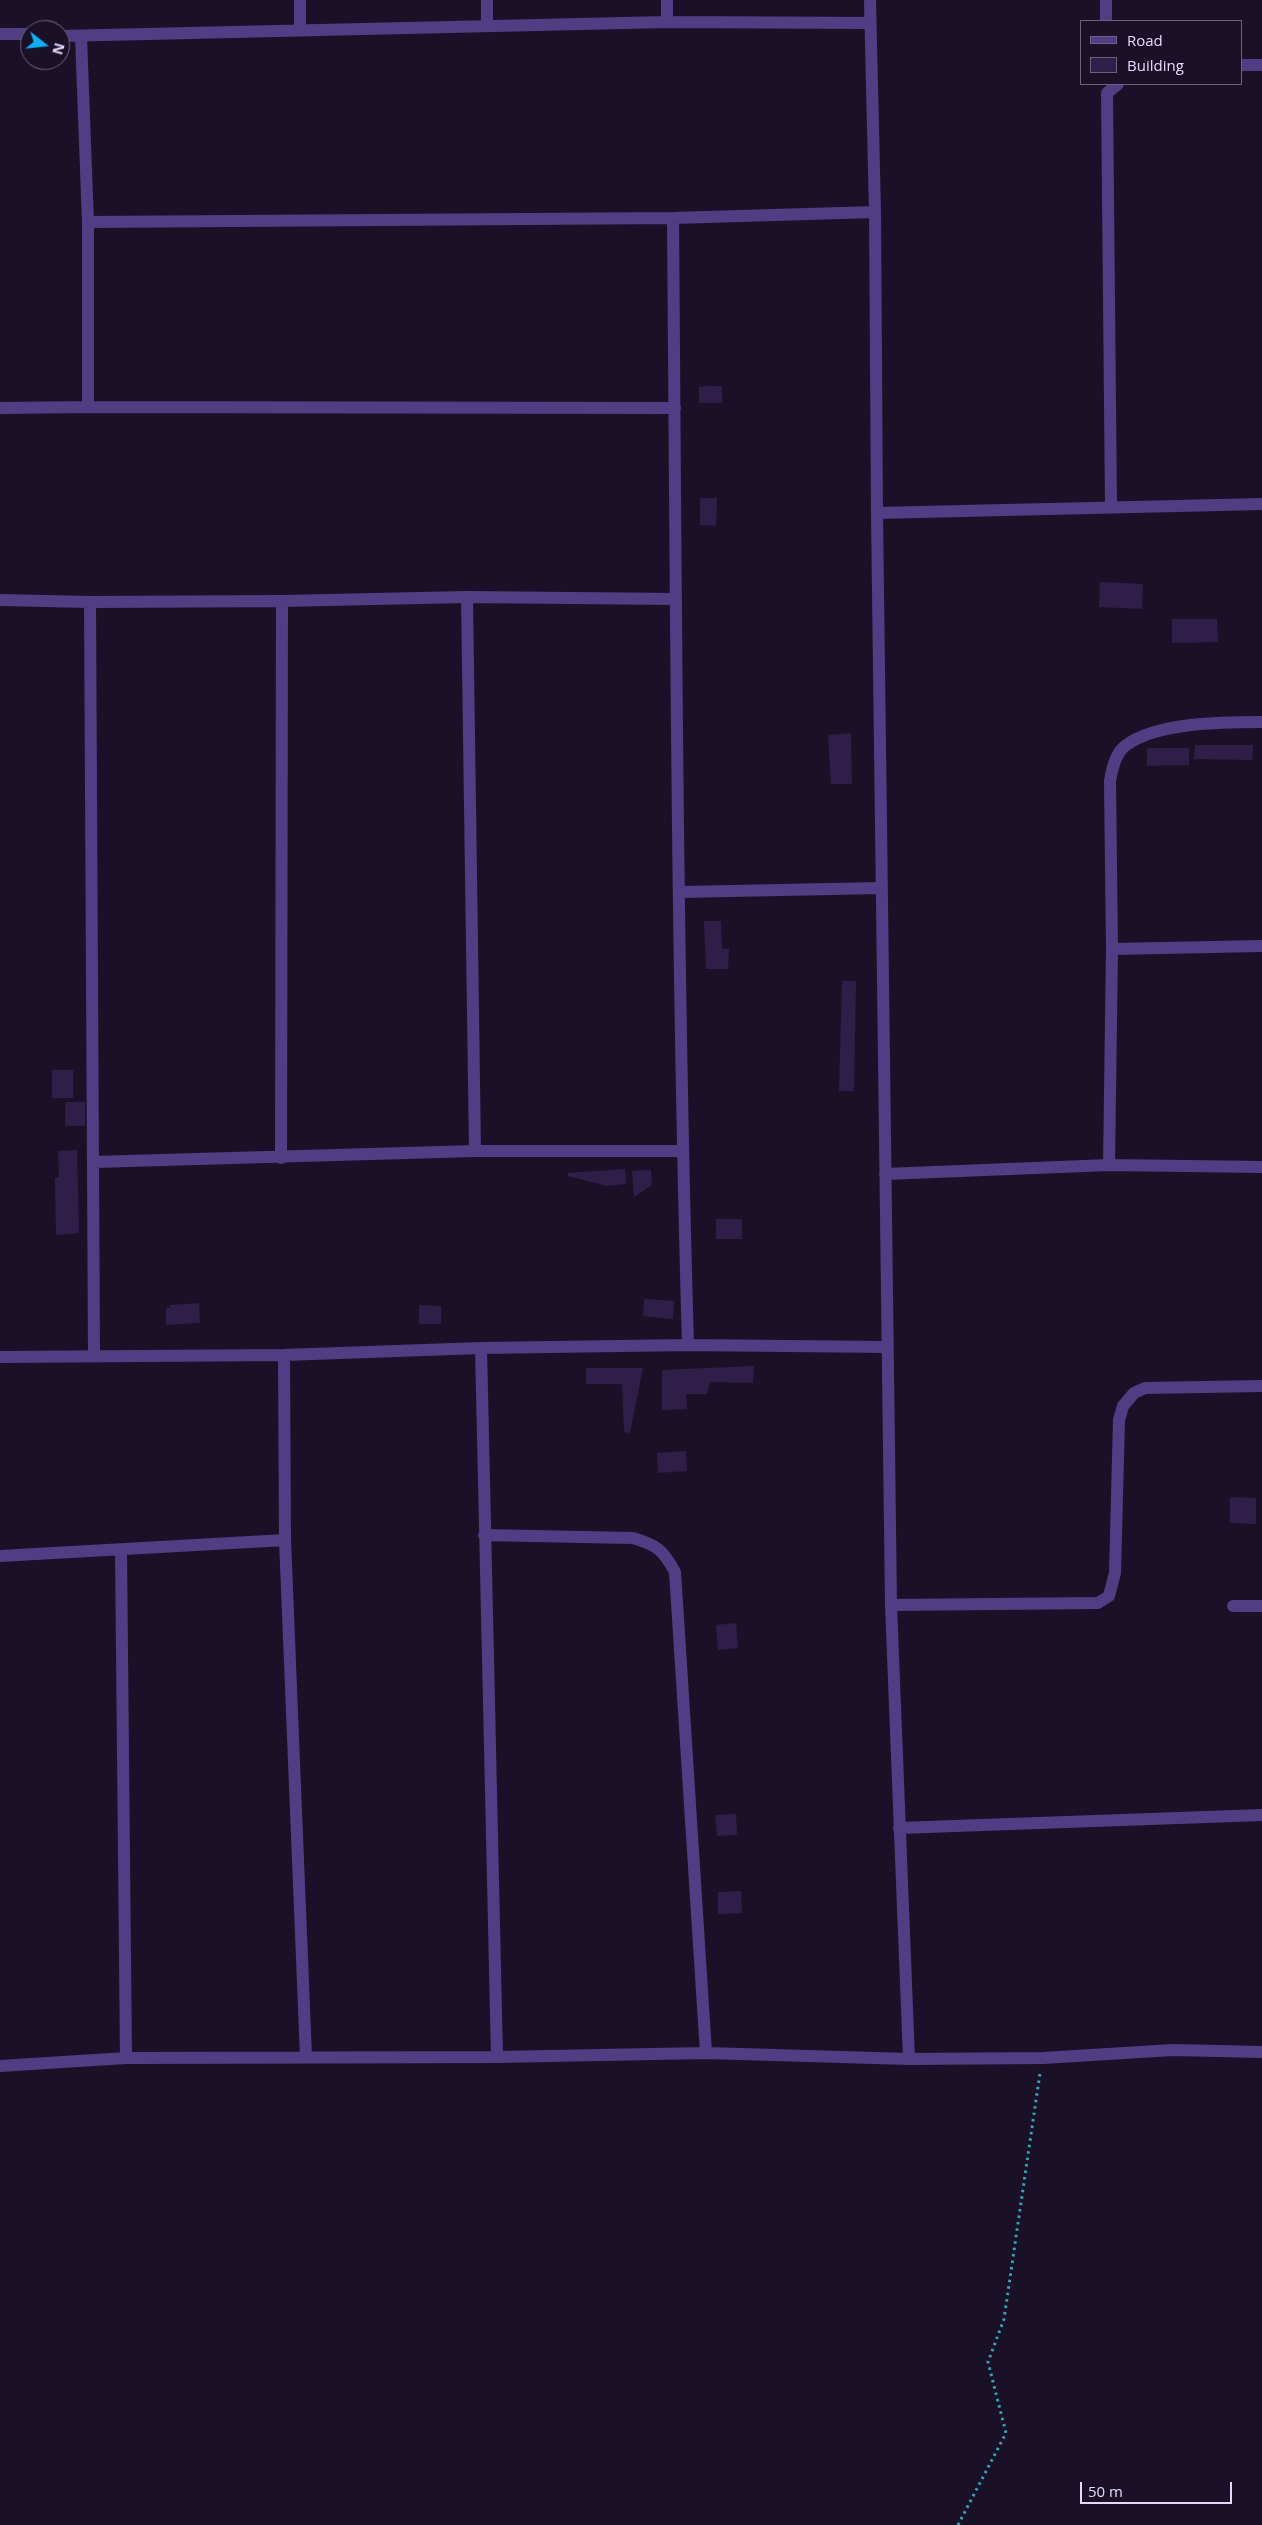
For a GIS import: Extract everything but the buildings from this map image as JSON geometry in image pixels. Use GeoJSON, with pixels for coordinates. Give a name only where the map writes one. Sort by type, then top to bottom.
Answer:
{"type":"FeatureCollection","features":[{"type":"Feature","properties":{"kind":"street"},"geometry":{"type":"LineString","coordinates":[[300,0],[300,29]]}},
{"type":"Feature","properties":{"kind":"street"},"geometry":{"type":"LineString","coordinates":[[487,0],[487,25]]}},
{"type":"Feature","properties":{"kind":"street"},"geometry":{"type":"LineString","coordinates":[[667,0],[667,22]]}},
{"type":"Feature","properties":{"kind":"street"},"geometry":{"type":"LineString","coordinates":[[870,0],[875,212],[890,1605],[910,2058]]}},
{"type":"Feature","properties":{"kind":"street"},"geometry":{"type":"LineString","coordinates":[[1106,0],[1106,20]]}},
{"type":"Feature","properties":{"kind":"street"},"geometry":{"type":"LineString","coordinates":[[70,36],[487,25],[667,22],[870,23]]}},
{"type":"Feature","properties":{"kind":"street"},"geometry":{"type":"LineString","coordinates":[[0,34],[20,34]]}},
{"type":"Feature","properties":{"kind":"street"},"geometry":{"type":"LineString","coordinates":[[81,37],[88,222],[88,407]]}},
{"type":"Feature","properties":{"kind":"street"},"geometry":{"type":"LineString","coordinates":[[1242,65],[1262,66]]}},
{"type":"Feature","properties":{"kind":"street"},"geometry":{"type":"LineString","coordinates":[[1107,88],[1111,506]]}},
{"type":"Feature","properties":{"kind":"street"},"geometry":{"type":"LineString","coordinates":[[88,222],[673,218],[875,212]]}},
{"type":"Feature","properties":{"kind":"street"},"geometry":{"type":"LineString","coordinates":[[673,218],[675,598],[683,1151],[688,1345]]}},
{"type":"Feature","properties":{"kind":"street"},"geometry":{"type":"LineString","coordinates":[[0,408],[675,408]]}},
{"type":"Feature","properties":{"kind":"street"},"geometry":{"type":"LineString","coordinates":[[877,513],[1111,506],[1262,504]]}},
{"type":"Feature","properties":{"kind":"street"},"geometry":{"type":"LineString","coordinates":[[0,600],[282,602],[467,597],[675,598]]}},
{"type":"Feature","properties":{"kind":"street"},"geometry":{"type":"LineString","coordinates":[[467,597],[475,1151]]}},
{"type":"Feature","properties":{"kind":"street"},"geometry":{"type":"LineString","coordinates":[[90,602],[94,1355]]}},
{"type":"Feature","properties":{"kind":"street"},"geometry":{"type":"LineString","coordinates":[[281,1158],[282,602]]}},
{"type":"Feature","properties":{"kind":"street"},"geometry":{"type":"LineString","coordinates":[[1109,1165],[1112,949],[1110,781],[1117,757],[1125,747],[1139,739],[1176,728],[1212,723],[1262,722]]}},
{"type":"Feature","properties":{"kind":"street"},"geometry":{"type":"LineString","coordinates":[[680,892],[882,888]]}},
{"type":"Feature","properties":{"kind":"street"},"geometry":{"type":"LineString","coordinates":[[1112,949],[1262,946]]}},
{"type":"Feature","properties":{"kind":"street"},"geometry":{"type":"LineString","coordinates":[[92,1162],[475,1151],[683,1151]]}},
{"type":"Feature","properties":{"kind":"street"},"geometry":{"type":"LineString","coordinates":[[886,1174],[1109,1165],[1262,1166]]}},
{"type":"Feature","properties":{"kind":"street"},"geometry":{"type":"LineString","coordinates":[[0,1357],[284,1355],[481,1348],[688,1345],[886,1347]]}},
{"type":"Feature","properties":{"kind":"street"},"geometry":{"type":"LineString","coordinates":[[481,1348],[497,2057]]}},
{"type":"Feature","properties":{"kind":"street"},"geometry":{"type":"LineString","coordinates":[[284,1355],[284,1540],[306,2057]]}},
{"type":"Feature","properties":{"kind":"street"},"geometry":{"type":"LineString","coordinates":[[890,1605],[1098,1602],[1108,1596],[1115,1573],[1117,1438],[1123,1406],[1134,1393],[1145,1388],[1262,1386]]}},
{"type":"Feature","properties":{"kind":"street"},"geometry":{"type":"LineString","coordinates":[[484,1535],[632,1538],[654,1544],[666,1555],[675,1572],[706,2053]]}},
{"type":"Feature","properties":{"kind":"street"},"geometry":{"type":"LineString","coordinates":[[0,1556],[121,1551],[284,1540]]}},
{"type":"Feature","properties":{"kind":"street"},"geometry":{"type":"LineString","coordinates":[[121,1551],[126,2058]]}},
{"type":"Feature","properties":{"kind":"street"},"geometry":{"type":"LineString","coordinates":[[1233,1606],[1262,1606]]}},
{"type":"Feature","properties":{"kind":"street"},"geometry":{"type":"LineString","coordinates":[[899,1828],[1262,1815]]}},
{"type":"Feature","properties":{"kind":"street"},"geometry":{"type":"LineString","coordinates":[[0,2066],[126,2058],[497,2057],[706,2053],[910,2058],[1043,2058],[1173,2050],[1262,2052]]}},
{"type":"Feature","properties":{"kind":"path"},"geometry":{"type":"LineString","coordinates":[[958,2525],[1006,2433],[988,2362],[1004,2319],[1043,2058]]}}]}
